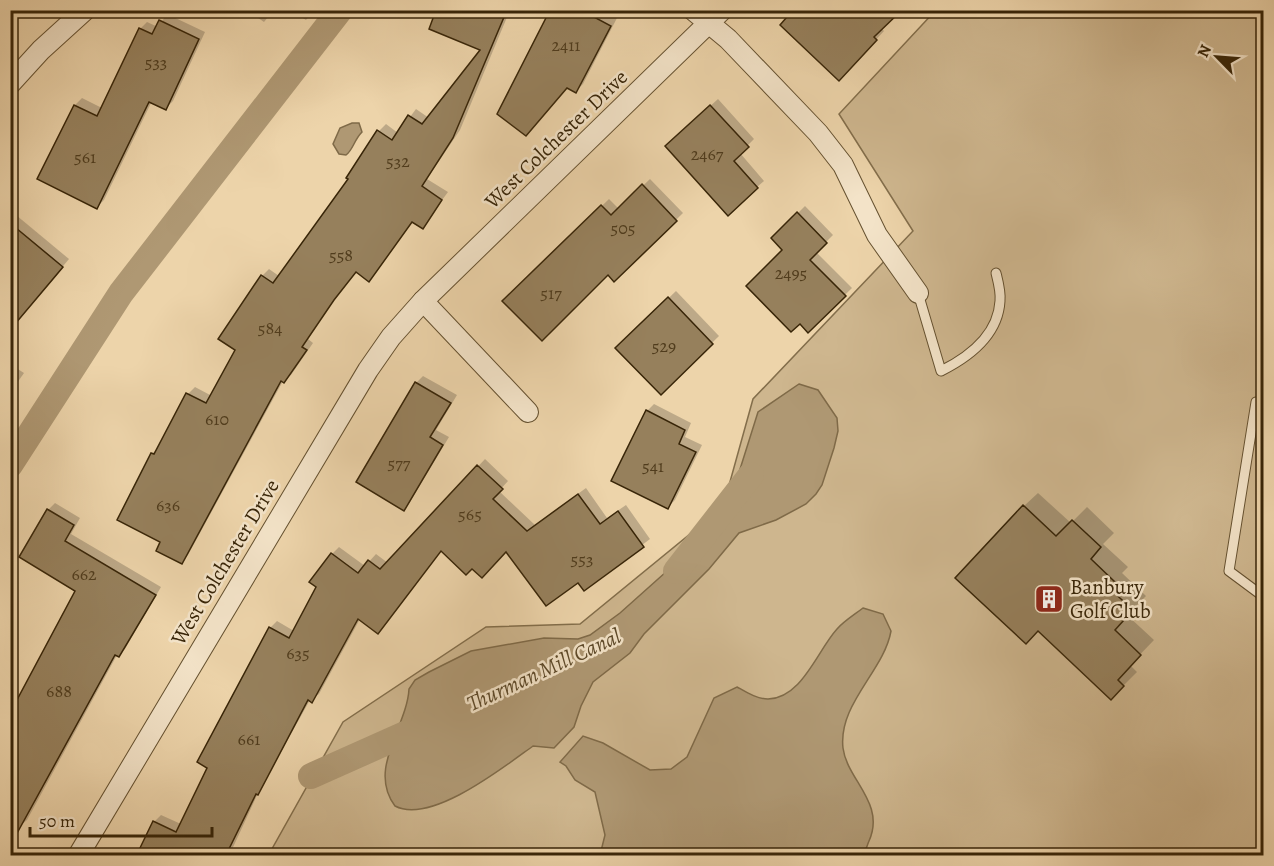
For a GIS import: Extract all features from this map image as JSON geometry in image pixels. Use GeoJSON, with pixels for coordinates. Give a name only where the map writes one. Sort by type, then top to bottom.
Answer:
{"type":"FeatureCollection","features":[{"type":"Feature","properties":{"kind":"street"},"geometry":{"type":"LineString","coordinates":[[10,84],[41,50],[85,10]]}},
{"type":"Feature","properties":{"kind":"street"},"geometry":{"type":"LineString","coordinates":[[693,10],[716,17],[818,133],[843,165],[877,235],[918,293]]}},
{"type":"Feature","properties":{"kind":"street","name":"West Colchester Drive"},"geometry":{"type":"LineString","coordinates":[[78,855],[368,370],[391,337],[423,301],[716,17]]}},
{"type":"Feature","properties":{"kind":"street"},"geometry":{"type":"LineString","coordinates":[[423,301],[528,412]]}},
{"type":"Feature","properties":{"kind":"lane"},"geometry":{"type":"LineString","coordinates":[[918,293],[941,371],[969,357],[992,329],[1000,302],[996,273]]}},
{"type":"Feature","properties":{"kind":"lane"},"geometry":{"type":"LineString","coordinates":[[1256,402],[1228,571],[1263,597]]}},
{"type":"Feature","properties":{"kind":"shaded area"},"geometry":{"type":"Polygon","coordinates":[[[935,11],[1263,11],[1263,855],[268,856],[343,722],[486,627],[580,624],[723,507],[753,399],[913,231],[839,114],[935,11]]]}},
{"type":"Feature","properties":{"kind":"water"},"geometry":{"type":"Polygon","coordinates":[[[359,123],[362,132],[346,155],[339,154],[333,144],[340,128],[359,123]]]}},
{"type":"Feature","properties":{"kind":"water"},"geometry":{"type":"Polygon","coordinates":[[[799,384],[818,390],[837,418],[838,431],[834,448],[822,485],[816,494],[806,504],[776,520],[739,533],[709,569],[644,634],[630,653],[593,682],[574,727],[554,748],[533,746],[487,779],[447,801],[410,810],[395,806],[387,792],[385,777],[387,763],[407,703],[409,689],[415,680],[471,651],[544,638],[578,639],[590,635],[620,613],[714,529],[730,501],[758,412],[799,384]]]}},
{"type":"Feature","properties":{"kind":"water"},"geometry":{"type":"Polygon","coordinates":[[[863,608],[883,614],[891,631],[880,660],[854,702],[843,732],[846,760],[864,792],[873,815],[873,827],[866,849],[861,856],[600,855],[605,835],[595,792],[575,780],[566,766],[560,762],[583,736],[603,743],[650,770],[671,769],[687,757],[714,698],[737,687],[764,699],[780,697],[790,691],[808,672],[837,629],[863,608]]]}},
{"type":"Feature","properties":{"kind":"building"},"geometry":{"type":"Polygon","coordinates":[[[436,10],[507,10],[453,138],[422,186],[442,200],[423,229],[412,222],[369,282],[356,272],[334,300],[302,347],[307,350],[284,383],[281,381],[182,564],[156,551],[160,542],[117,520],[151,453],[154,454],[186,393],[206,403],[235,350],[218,339],[261,275],[273,283],[348,179],[346,178],[377,130],[392,140],[408,115],[422,124],[480,50],[429,29],[436,10]]]}},
{"type":"Feature","properties":{"kind":"building"},"geometry":{"type":"Polygon","coordinates":[[[550,10],[581,10],[611,26],[576,93],[567,88],[526,136],[497,114],[550,10]]]}},
{"type":"Feature","properties":{"kind":"building"},"geometry":{"type":"Polygon","coordinates":[[[793,10],[902,10],[874,37],[877,40],[839,81],[780,25],[793,10]]]}},
{"type":"Feature","properties":{"kind":"building"},"geometry":{"type":"Polygon","coordinates":[[[159,20],[199,39],[166,110],[149,102],[97,209],[37,179],[74,105],[97,116],[139,28],[152,34],[159,20]]]}},
{"type":"Feature","properties":{"kind":"building"},"geometry":{"type":"Polygon","coordinates":[[[710,105],[749,147],[734,161],[758,188],[728,216],[665,146],[710,105]]]}},
{"type":"Feature","properties":{"kind":"building"},"geometry":{"type":"Polygon","coordinates":[[[642,184],[677,221],[614,282],[608,275],[542,341],[502,301],[601,205],[611,215],[642,184]]]}},
{"type":"Feature","properties":{"kind":"building"},"geometry":{"type":"Polygon","coordinates":[[[797,212],[827,243],[810,260],[846,296],[808,333],[800,324],[791,332],[746,286],[782,250],[771,238],[797,212]]]}},
{"type":"Feature","properties":{"kind":"building"},"geometry":{"type":"Polygon","coordinates":[[[10,223],[63,267],[10,330],[10,223]]]}},
{"type":"Feature","properties":{"kind":"building"},"geometry":{"type":"Polygon","coordinates":[[[668,297],[713,344],[661,395],[615,348],[668,297]]]}},
{"type":"Feature","properties":{"kind":"building"},"geometry":{"type":"Polygon","coordinates":[[[415,382],[451,403],[430,437],[443,445],[404,511],[356,482],[415,382]]]}},
{"type":"Feature","properties":{"kind":"building"},"geometry":{"type":"Polygon","coordinates":[[[646,410],[685,430],[679,444],[696,452],[668,509],[611,481],[646,410]]]}},
{"type":"Feature","properties":{"kind":"building"},"geometry":{"type":"Polygon","coordinates":[[[477,465],[503,489],[493,499],[527,531],[578,494],[600,524],[618,511],[644,547],[584,591],[578,583],[546,606],[506,552],[482,578],[472,569],[466,575],[441,551],[378,634],[358,619],[312,703],[308,700],[258,795],[256,794],[226,855],[151,855],[139,850],[153,821],[176,832],[207,768],[197,762],[269,627],[289,638],[316,587],[309,582],[331,553],[358,573],[368,560],[380,569],[477,465]]]}},
{"type":"Feature","properties":{"kind":"building","name":"Banbury Golf Club"},"geometry":{"type":"Polygon","coordinates":[[[1023,505],[1056,536],[1072,520],[1101,547],[1091,559],[1115,582],[1109,588],[1133,610],[1115,630],[1141,655],[1118,680],[1124,686],[1111,700],[1038,631],[1026,644],[955,578],[1023,505]]]}},
{"type":"Feature","properties":{"kind":"building"},"geometry":{"type":"Polygon","coordinates":[[[47,509],[74,525],[65,541],[156,595],[119,657],[115,655],[10,846],[10,713],[75,591],[19,557],[47,509]]]}},
{"type":"Feature","properties":{"kind":"waterway"},"geometry":{"type":"LineString","coordinates":[[10,465],[121,293],[340,10]]}},
{"type":"Feature","properties":{"kind":"waterway","name":"Thurman Mill Canal"},"geometry":{"type":"LineString","coordinates":[[676,571],[751,475]]}},
{"type":"Feature","properties":{"kind":"waterway","name":"Thurman Mill Canal"},"geometry":{"type":"LineString","coordinates":[[311,776],[425,725]]}},
{"type":"Feature","properties":{"kind":"place","name":"Banbury Golf Club"},"geometry":{"type":"Point","coordinates":[1049,599]}}]}
